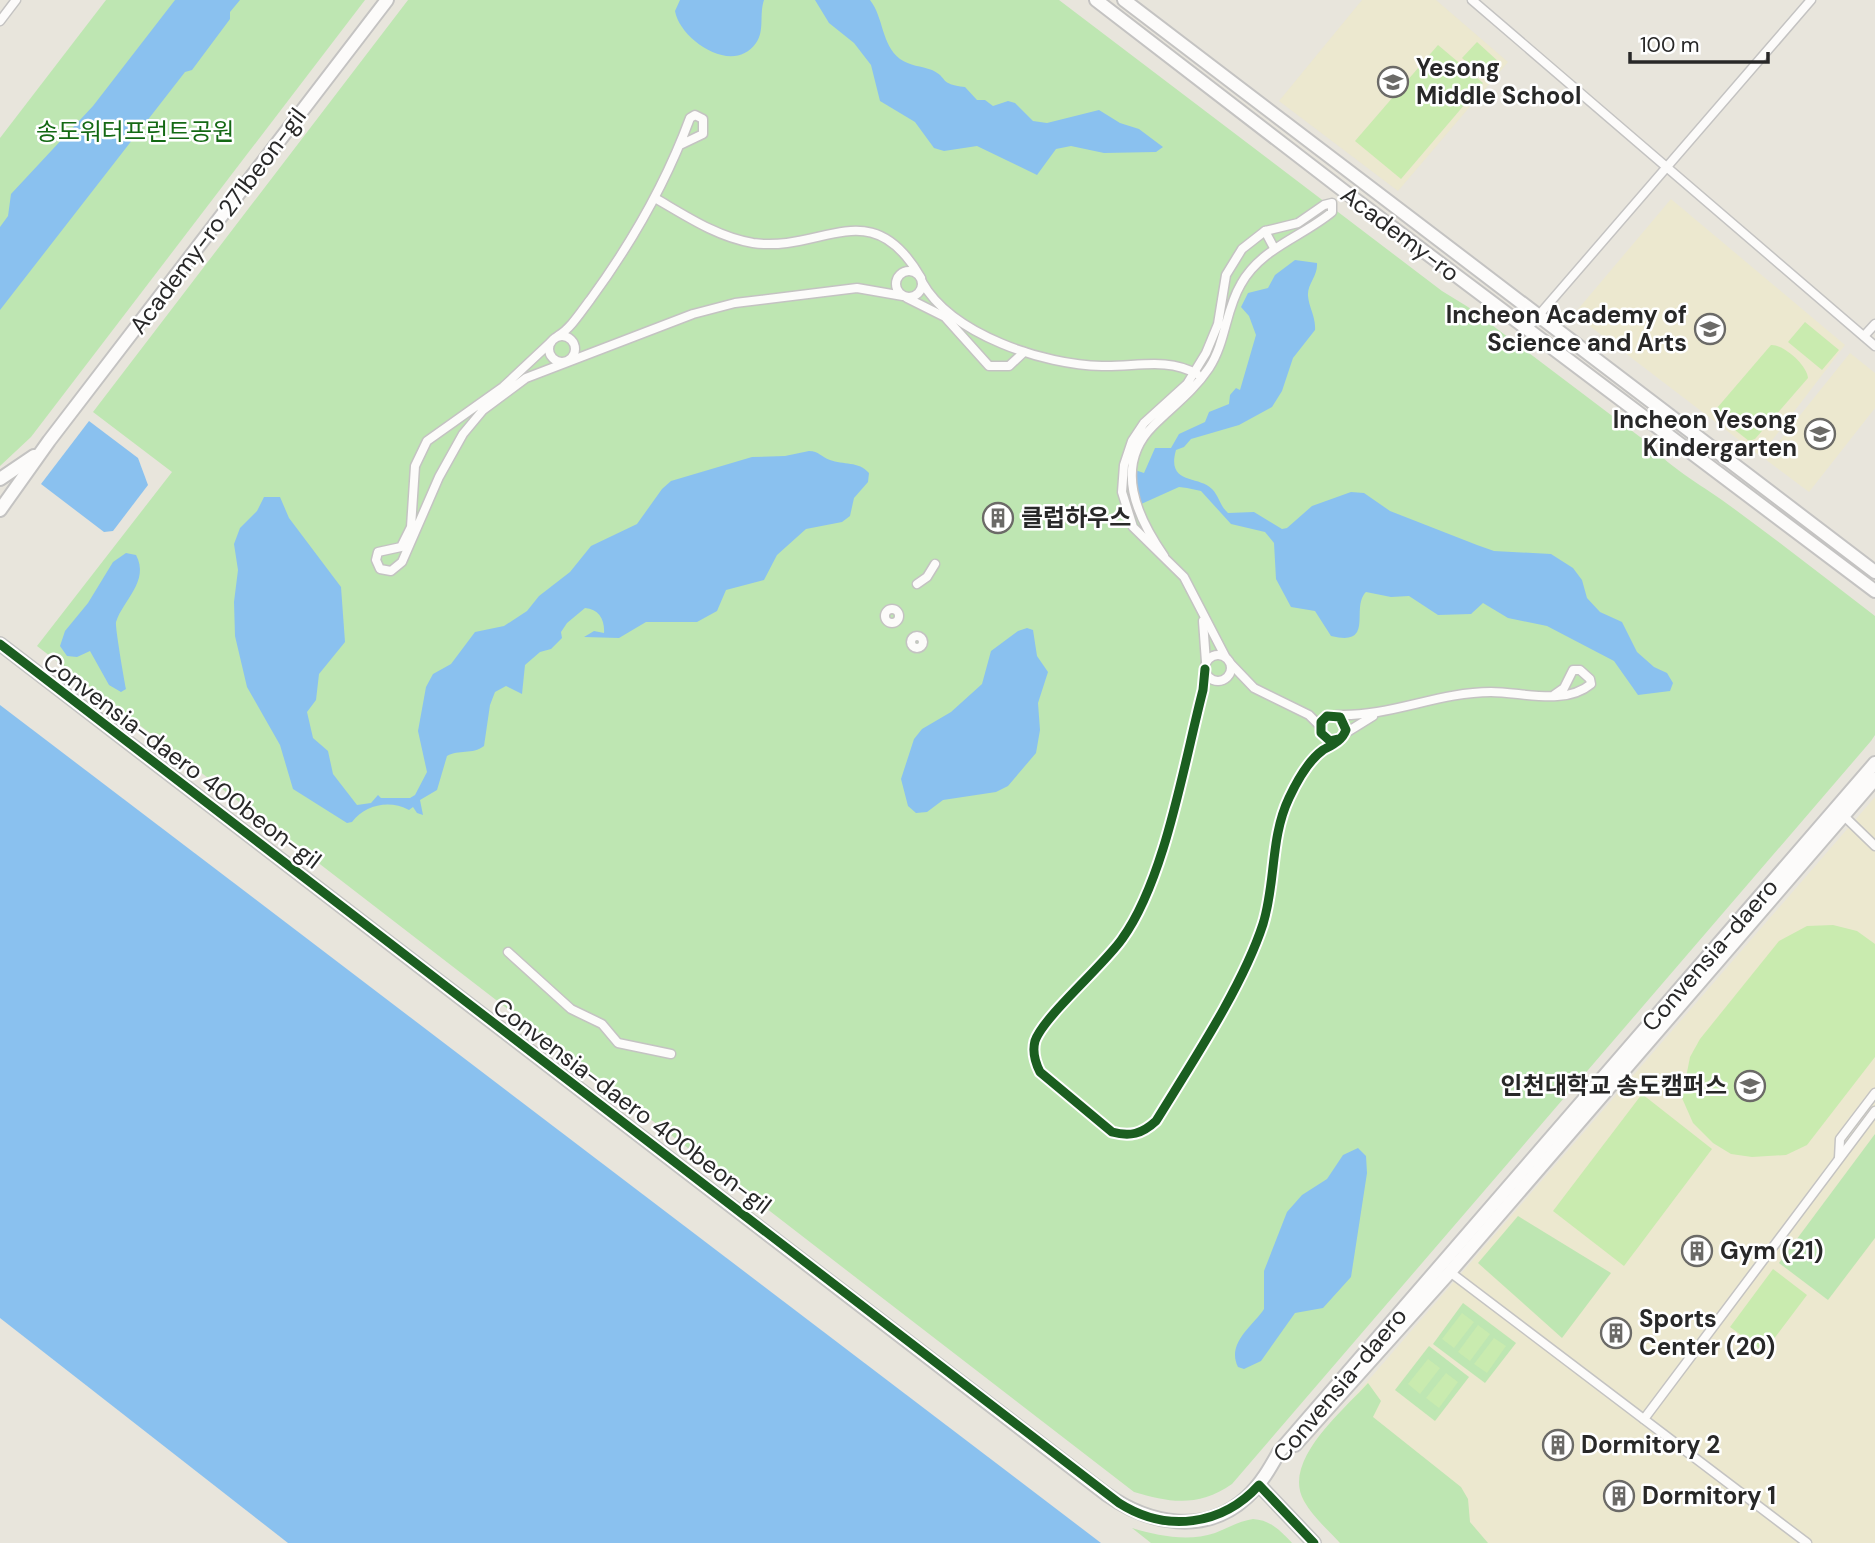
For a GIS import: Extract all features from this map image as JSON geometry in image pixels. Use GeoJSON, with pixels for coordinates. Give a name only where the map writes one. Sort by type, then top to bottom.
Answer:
{"type":"FeatureCollection","features":[{"type":"Feature","properties":{"kind":"main road","name":"Academy-ro 271beon-gil"},"geometry":{"type":"LineString","coordinates":[[49,441],[387,0]]}},
{"type":"Feature","properties":{"kind":"main road","name":"Academy-ro"},"geometry":{"type":"LineString","coordinates":[[1096,0],[1526,330],[1875,591]]}},
{"type":"Feature","properties":{"kind":"main road","name":"Academy-ro"},"geometry":{"type":"LineString","coordinates":[[1123,0],[1875,572]]}},
{"type":"Feature","properties":{"kind":"main road"},"geometry":{"type":"LineString","coordinates":[[0,479],[22,467],[49,441]]}},
{"type":"Feature","properties":{"kind":"main road"},"geometry":{"type":"LineString","coordinates":[[0,510],[49,441]]}},
{"type":"Feature","properties":{"kind":"main road"},"geometry":{"type":"LineString","coordinates":[[0,493],[0,510]]}},
{"type":"Feature","properties":{"kind":"main road","name":"Convensia-daero 400beon-gil"},"geometry":{"type":"LineString","coordinates":[[0,644],[1119,1503],[1159,1520],[1192,1521],[1233,1507],[1259,1485],[1269,1469]]}},
{"type":"Feature","properties":{"kind":"main road","name":"Convensia-daero"},"geometry":{"type":"LineString","coordinates":[[1269,1469],[1279,1452],[1875,763]]}},
{"type":"Feature","properties":{"kind":"main road","name":"Convensia-daero"},"geometry":{"type":"LineString","coordinates":[[1269,1469],[1309,1433],[1875,779]]}},
{"type":"Feature","properties":{"kind":"main road"},"geometry":{"type":"LineString","coordinates":[[1259,1485],[1314,1543]]}},
{"type":"Feature","properties":{"kind":"street"},"geometry":{"type":"LineString","coordinates":[[0,21],[16,0]]}},
{"type":"Feature","properties":{"kind":"street"},"geometry":{"type":"LineString","coordinates":[[1112,12],[1123,0]]}},
{"type":"Feature","properties":{"kind":"street"},"geometry":{"type":"LineString","coordinates":[[1472,0],[1875,346]]}},
{"type":"Feature","properties":{"kind":"street"},"geometry":{"type":"LineString","coordinates":[[1526,330],[1811,0]]}},
{"type":"Feature","properties":{"kind":"street"},"geometry":{"type":"LineString","coordinates":[[680,145],[655,198],[610,273],[568,328],[503,387],[427,441],[419,456],[413,478],[409,534],[401,547],[378,552],[376,560],[380,569],[394,570],[402,562],[453,449],[474,419],[518,382],[693,314],[736,303],[846,289],[882,290],[905,297],[945,317],[989,366],[1009,366],[1024,352]]}},
{"type":"Feature","properties":{"kind":"street"},"geometry":{"type":"LineString","coordinates":[[655,198],[710,229],[748,242],[794,243],[852,230],[878,235],[905,253],[935,300],[954,316],[991,338],[1024,352],[1079,365],[1174,364],[1199,375]]}},
{"type":"Feature","properties":{"kind":"street"},"geometry":{"type":"LineString","coordinates":[[1164,556],[1137,510],[1132,478],[1137,452],[1145,435],[1184,400],[1221,345],[1236,294],[1251,270],[1275,248],[1332,212],[1332,203],[1324,205],[1298,223],[1265,231],[1234,259],[1226,275],[1213,341],[1199,375],[1144,423],[1132,441],[1122,477],[1126,510],[1137,534],[1184,577],[1228,660],[1242,677],[1268,698],[1316,720],[1320,726],[1323,750]]}},
{"type":"Feature","properties":{"kind":"street"},"geometry":{"type":"LineString","coordinates":[[1265,231],[1275,248]]}},
{"type":"Feature","properties":{"kind":"street"},"geometry":{"type":"LineString","coordinates":[[905,253],[907,266],[899,277],[897,290],[905,297]]}},
{"type":"Feature","properties":{"kind":"street"},"geometry":{"type":"LineString","coordinates":[[1234,259],[1251,270]]}},
{"type":"Feature","properties":{"kind":"street"},"geometry":{"type":"LineString","coordinates":[[882,290],[910,271],[922,280]]}},
{"type":"Feature","properties":{"kind":"street"},"geometry":{"type":"LineString","coordinates":[[905,297],[919,293],[922,280]]}},
{"type":"Feature","properties":{"kind":"street"},"geometry":{"type":"LineString","coordinates":[[1864,336],[1875,324]]}},
{"type":"Feature","properties":{"kind":"street"},"geometry":{"type":"LineString","coordinates":[[568,328],[576,349],[580,354],[588,354]]}},
{"type":"Feature","properties":{"kind":"street"},"geometry":{"type":"LineString","coordinates":[[554,339],[570,338]]}},
{"type":"Feature","properties":{"kind":"street"},"geometry":{"type":"LineString","coordinates":[[554,339],[550,355],[557,361],[566,362],[573,357],[576,349]]}},
{"type":"Feature","properties":{"kind":"street"},"geometry":{"type":"LineString","coordinates":[[1122,477],[1132,478]]}},
{"type":"Feature","properties":{"kind":"street"},"geometry":{"type":"LineString","coordinates":[[1126,510],[1137,510]]}},
{"type":"Feature","properties":{"kind":"street"},"geometry":{"type":"LineString","coordinates":[[916,584],[927,577],[935,564]]}},
{"type":"Feature","properties":{"kind":"street"},"geometry":{"type":"LineString","coordinates":[[1202,615],[1206,666],[1209,677],[1216,680]]}},
{"type":"Feature","properties":{"kind":"street"},"geometry":{"type":"LineString","coordinates":[[1228,660],[1212,656],[1206,666],[1203,690],[1155,872],[1140,908],[1114,950],[1044,1026],[1034,1045],[1040,1072],[1112,1132],[1121,1135],[1141,1132],[1156,1121],[1240,977],[1264,920],[1283,812],[1296,785],[1323,750],[1376,714]]}},
{"type":"Feature","properties":{"kind":"street"},"geometry":{"type":"LineString","coordinates":[[1228,660],[1228,676]]}},
{"type":"Feature","properties":{"kind":"street"},"geometry":{"type":"LineString","coordinates":[[1302,712],[1333,715],[1376,714],[1426,700],[1468,693],[1554,695],[1581,691],[1591,684],[1590,679],[1580,670],[1573,670],[1564,688],[1554,695]]}},
{"type":"Feature","properties":{"kind":"street"},"geometry":{"type":"LineString","coordinates":[[1203,690],[1216,680],[1228,676],[1242,677]]}},
{"type":"Feature","properties":{"kind":"street"},"geometry":{"type":"LineString","coordinates":[[1320,726],[1323,719],[1333,715]]}},
{"type":"Feature","properties":{"kind":"street"},"geometry":{"type":"LineString","coordinates":[[1333,715],[1346,725],[1342,737]]}},
{"type":"Feature","properties":{"kind":"street"},"geometry":{"type":"LineString","coordinates":[[1322,736],[1330,741],[1342,737]]}},
{"type":"Feature","properties":{"kind":"street"},"geometry":{"type":"LineString","coordinates":[[1843,816],[1875,846]]}},
{"type":"Feature","properties":{"kind":"street"},"geometry":{"type":"LineString","coordinates":[[508,952],[571,1009],[601,1024],[618,1043],[670,1054]]}},
{"type":"Feature","properties":{"kind":"street"},"geometry":{"type":"LineString","coordinates":[[1839,1158],[1840,1139],[1875,1093]]}},
{"type":"Feature","properties":{"kind":"street"},"geometry":{"type":"LineString","coordinates":[[1644,1419],[1875,1111]]}},
{"type":"Feature","properties":{"kind":"street"},"geometry":{"type":"LineString","coordinates":[[1450,1272],[1807,1543]]}},
{"type":"Feature","properties":{"kind":"shaded area","name":"Yesong Middle School"},"geometry":{"type":"Polygon","coordinates":[[[1362,0],[1436,0],[1508,62],[1398,191],[1279,101],[1362,0]]]}},
{"type":"Feature","properties":{"kind":"shaded area","name":"Incheon Academy of Science and Arts"},"geometry":{"type":"Polygon","coordinates":[[[1671,199],[1845,345],[1760,456],[1574,314],[1671,199]]]}},
{"type":"Feature","properties":{"kind":"shaded area","name":"Incheon Yesong Kindergarten"},"geometry":{"type":"Polygon","coordinates":[[[1850,353],[1875,373],[1875,408],[1809,492],[1765,459],[1850,353]]]}},
{"type":"Feature","properties":{"kind":"shaded area","name":"인천대학교 송도캠퍼스"},"geometry":{"type":"Polygon","coordinates":[[[1875,797],[1875,1543],[1340,1543],[1302,1499],[1300,1471],[1313,1444],[1875,797]]]}},
{"type":"Feature","properties":{"kind":"green space","name":"송도워터프런트공원"},"geometry":{"type":"Polygon","coordinates":[[[106,0],[365,0],[31,437],[0,466],[0,138],[106,0]]]}},
{"type":"Feature","properties":{"kind":"green space"},"geometry":{"type":"Polygon","coordinates":[[[408,0],[1059,0],[1442,291],[1468,307],[1648,443],[1678,470],[1751,521],[1875,616],[1875,735],[1871,741],[1232,1484],[1220,1491],[1208,1497],[1184,1501],[1160,1499],[1134,1492],[37,646],[172,472],[93,412],[408,0]]]}},
{"type":"Feature","properties":{"kind":"green space"},"geometry":{"type":"Polygon","coordinates":[[[1477,42],[1500,63],[1485,79],[1462,58],[1477,42]]]}},
{"type":"Feature","properties":{"kind":"green space"},"geometry":{"type":"Polygon","coordinates":[[[1438,45],[1483,83],[1401,179],[1355,141],[1438,45]]]}},
{"type":"Feature","properties":{"kind":"green space"},"geometry":{"type":"Polygon","coordinates":[[[1805,322],[1839,350],[1822,370],[1788,342],[1805,322]]]}},
{"type":"Feature","properties":{"kind":"green space"},"geometry":{"type":"Polygon","coordinates":[[[1771,345],[1794,356],[1808,378],[1755,439],[1749,441],[1717,416],[1717,408],[1771,345]]]}},
{"type":"Feature","properties":{"kind":"green space"},"geometry":{"type":"Polygon","coordinates":[[[1833,925],[1857,931],[1875,944],[1875,1057],[1807,1145],[1786,1155],[1752,1157],[1731,1154],[1713,1143],[1693,1123],[1682,1098],[1690,1057],[1700,1039],[1779,941],[1807,926],[1833,925]]]}},
{"type":"Feature","properties":{"kind":"green space"},"geometry":{"type":"Polygon","coordinates":[[[1642,1094],[1712,1149],[1624,1266],[1553,1211],[1642,1094]]]}},
{"type":"Feature","properties":{"kind":"green space"},"geometry":{"type":"Polygon","coordinates":[[[1875,1134],[1875,1238],[1828,1300],[1779,1263],[1875,1134]]]}},
{"type":"Feature","properties":{"kind":"green space"},"geometry":{"type":"Polygon","coordinates":[[[1518,1216],[1611,1273],[1562,1338],[1478,1263],[1518,1216]]]}},
{"type":"Feature","properties":{"kind":"green space"},"geometry":{"type":"Polygon","coordinates":[[[1773,1269],[1807,1295],[1764,1352],[1730,1327],[1773,1269]]]}},
{"type":"Feature","properties":{"kind":"green space"},"geometry":{"type":"Polygon","coordinates":[[[1463,1303],[1516,1343],[1485,1383],[1433,1344],[1463,1303]]]}},
{"type":"Feature","properties":{"kind":"green space"},"geometry":{"type":"Polygon","coordinates":[[[1462,1313],[1474,1322],[1454,1348],[1442,1339],[1462,1313]]]}},
{"type":"Feature","properties":{"kind":"green space"},"geometry":{"type":"Polygon","coordinates":[[[1478,1325],[1490,1334],[1470,1361],[1458,1352],[1478,1325]]]}},
{"type":"Feature","properties":{"kind":"green space"},"geometry":{"type":"Polygon","coordinates":[[[1494,1338],[1506,1346],[1487,1373],[1474,1364],[1494,1338]]]}},
{"type":"Feature","properties":{"kind":"green space"},"geometry":{"type":"Polygon","coordinates":[[[1429,1346],[1469,1377],[1435,1421],[1395,1390],[1429,1346]]]}},
{"type":"Feature","properties":{"kind":"green space"},"geometry":{"type":"Polygon","coordinates":[[[1428,1359],[1440,1368],[1420,1394],[1408,1384],[1428,1359]]]}},
{"type":"Feature","properties":{"kind":"green space"},"geometry":{"type":"Polygon","coordinates":[[[1446,1373],[1458,1382],[1439,1408],[1426,1398],[1446,1373]]]}},
{"type":"Feature","properties":{"kind":"green space"},"geometry":{"type":"Polygon","coordinates":[[[1368,1383],[1381,1401],[1373,1417],[1461,1487],[1468,1499],[1470,1522],[1488,1543],[1340,1543],[1312,1512],[1304,1501],[1299,1486],[1301,1469],[1318,1437],[1368,1383]]]}},
{"type":"Feature","properties":{"kind":"green space"},"geometry":{"type":"Polygon","coordinates":[[[1253,1519],[1274,1526],[1292,1543],[1151,1543],[1132,1528],[1163,1535],[1194,1537],[1215,1533],[1253,1519]]]}},
{"type":"Feature","properties":{"kind":"water"},"geometry":{"type":"Polygon","coordinates":[[[175,0],[240,0],[230,12],[230,19],[192,70],[185,72],[0,310],[0,227],[8,216],[11,194],[93,106],[175,0]]]}},
{"type":"Feature","properties":{"kind":"water"},"geometry":{"type":"Polygon","coordinates":[[[680,0],[764,0],[759,38],[746,52],[734,56],[709,50],[697,43],[679,22],[675,11],[680,0]]]}},
{"type":"Feature","properties":{"kind":"water"},"geometry":{"type":"Polygon","coordinates":[[[815,0],[870,0],[889,46],[900,59],[932,70],[951,84],[965,87],[977,100],[985,100],[993,106],[1008,101],[1015,103],[1033,121],[1047,123],[1099,110],[1120,123],[1139,129],[1163,147],[1156,152],[1104,153],[1071,146],[1056,149],[1037,175],[977,146],[944,151],[934,148],[915,122],[880,101],[871,65],[854,43],[829,23],[815,0]]]}},
{"type":"Feature","properties":{"kind":"water"},"geometry":{"type":"Polygon","coordinates":[[[1295,260],[1317,263],[1308,296],[1315,330],[1293,358],[1282,391],[1272,407],[1239,425],[1191,439],[1184,447],[1176,450],[1174,461],[1180,474],[1212,489],[1228,513],[1254,512],[1282,529],[1287,528],[1312,506],[1351,492],[1364,493],[1390,511],[1494,551],[1551,554],[1573,568],[1582,580],[1587,598],[1600,612],[1622,622],[1637,652],[1654,667],[1667,673],[1673,683],[1670,691],[1638,695],[1614,661],[1547,626],[1508,618],[1483,603],[1471,614],[1438,615],[1409,596],[1391,597],[1366,592],[1360,607],[1358,631],[1345,638],[1331,636],[1315,611],[1291,607],[1276,579],[1274,543],[1265,532],[1231,524],[1201,491],[1187,488],[1179,487],[1139,505],[1134,483],[1135,470],[1144,473],[1155,448],[1171,448],[1179,434],[1205,422],[1209,412],[1229,404],[1230,395],[1236,388],[1240,390],[1256,335],[1249,316],[1241,307],[1248,293],[1268,288],[1275,275],[1295,260]]]}},
{"type":"Feature","properties":{"kind":"water"},"geometry":{"type":"Polygon","coordinates":[[[89,421],[138,458],[148,485],[113,531],[104,532],[41,484],[89,421]]]}},
{"type":"Feature","properties":{"kind":"water"},"geometry":{"type":"Polygon","coordinates":[[[809,451],[835,462],[856,465],[869,473],[868,482],[854,498],[850,516],[842,522],[806,529],[777,555],[764,580],[726,590],[717,611],[697,622],[646,622],[619,638],[584,637],[594,631],[604,633],[600,616],[594,610],[585,608],[567,623],[561,632],[562,638],[551,649],[540,652],[525,665],[522,694],[506,686],[495,692],[490,705],[484,746],[447,756],[437,790],[420,800],[423,815],[417,813],[413,807],[409,810],[386,804],[370,808],[347,823],[293,789],[280,745],[247,687],[235,636],[234,602],[238,570],[234,544],[240,528],[257,511],[264,497],[280,497],[289,518],[341,587],[345,642],[319,674],[316,700],[307,712],[313,738],[328,751],[333,774],[357,805],[371,803],[378,795],[381,798],[410,798],[415,795],[427,772],[418,731],[426,687],[433,674],[451,664],[475,632],[504,626],[527,611],[539,596],[570,572],[591,546],[637,524],[671,481],[752,457],[785,456],[809,451]]]}},
{"type":"Feature","properties":{"kind":"water"},"geometry":{"type":"Polygon","coordinates":[[[126,553],[136,555],[140,573],[138,582],[116,622],[126,689],[121,692],[109,685],[90,651],[77,657],[67,656],[60,646],[65,631],[88,603],[113,562],[126,553]]]}},
{"type":"Feature","properties":{"kind":"water"},"geometry":{"type":"Polygon","coordinates":[[[1027,628],[1033,630],[1037,656],[1048,672],[1038,703],[1040,730],[1036,753],[1008,786],[996,792],[943,800],[927,812],[916,813],[908,806],[901,779],[914,739],[922,729],[951,712],[982,684],[991,651],[1018,631],[1027,628]]]}},
{"type":"Feature","properties":{"kind":"water"},"geometry":{"type":"Polygon","coordinates":[[[0,705],[1101,1543],[288,1543],[0,1318],[0,705]]]}},
{"type":"Feature","properties":{"kind":"water"},"geometry":{"type":"Polygon","coordinates":[[[1358,1148],[1366,1156],[1367,1173],[1351,1277],[1323,1308],[1295,1313],[1261,1361],[1244,1369],[1238,1367],[1235,1350],[1242,1335],[1264,1309],[1264,1271],[1287,1212],[1302,1195],[1327,1179],[1343,1155],[1358,1148]]]}},
{"type":"Feature","properties":{"kind":"cycle path"},"geometry":{"type":"LineString","coordinates":[[0,644],[1119,1503],[1156,1519],[1193,1521],[1228,1509],[1259,1485],[1314,1543]]}},
{"type":"Feature","properties":{"kind":"cycle path"},"geometry":{"type":"LineString","coordinates":[[1205,669],[1203,690],[1162,854],[1137,914],[1113,950],[1049,1019],[1034,1045],[1040,1072],[1112,1132],[1135,1133],[1156,1121],[1215,1024],[1243,973],[1263,924],[1279,829],[1289,798],[1313,760],[1339,740],[1346,730],[1340,717],[1327,716],[1321,722],[1321,733],[1330,741],[1339,739]]}},
{"type":"Feature","properties":{"kind":"place","name":"Yesong Middle School"},"geometry":{"type":"Point","coordinates":[1393,82]}},
{"type":"Feature","properties":{"kind":"place","name":"Incheon Academy of Science and Arts"},"geometry":{"type":"Point","coordinates":[1710,329]}},
{"type":"Feature","properties":{"kind":"place","name":"Incheon Yesong Kindergarten"},"geometry":{"type":"Point","coordinates":[1820,434]}},
{"type":"Feature","properties":{"kind":"place","name":"클럽하우스"},"geometry":{"type":"Point","coordinates":[998,518]}},
{"type":"Feature","properties":{"kind":"place","name":"인천대학교 송도캠퍼스"},"geometry":{"type":"Point","coordinates":[1750,1086]}},
{"type":"Feature","properties":{"kind":"place","name":"Gym (21)"},"geometry":{"type":"Point","coordinates":[1697,1251]}},
{"type":"Feature","properties":{"kind":"place","name":"Sports Center (20)"},"geometry":{"type":"Point","coordinates":[1616,1333]}},
{"type":"Feature","properties":{"kind":"place","name":"Dormitory 2"},"geometry":{"type":"Point","coordinates":[1558,1445]}},
{"type":"Feature","properties":{"kind":"place","name":"Dormitory 1"},"geometry":{"type":"Point","coordinates":[1619,1496]}}]}
